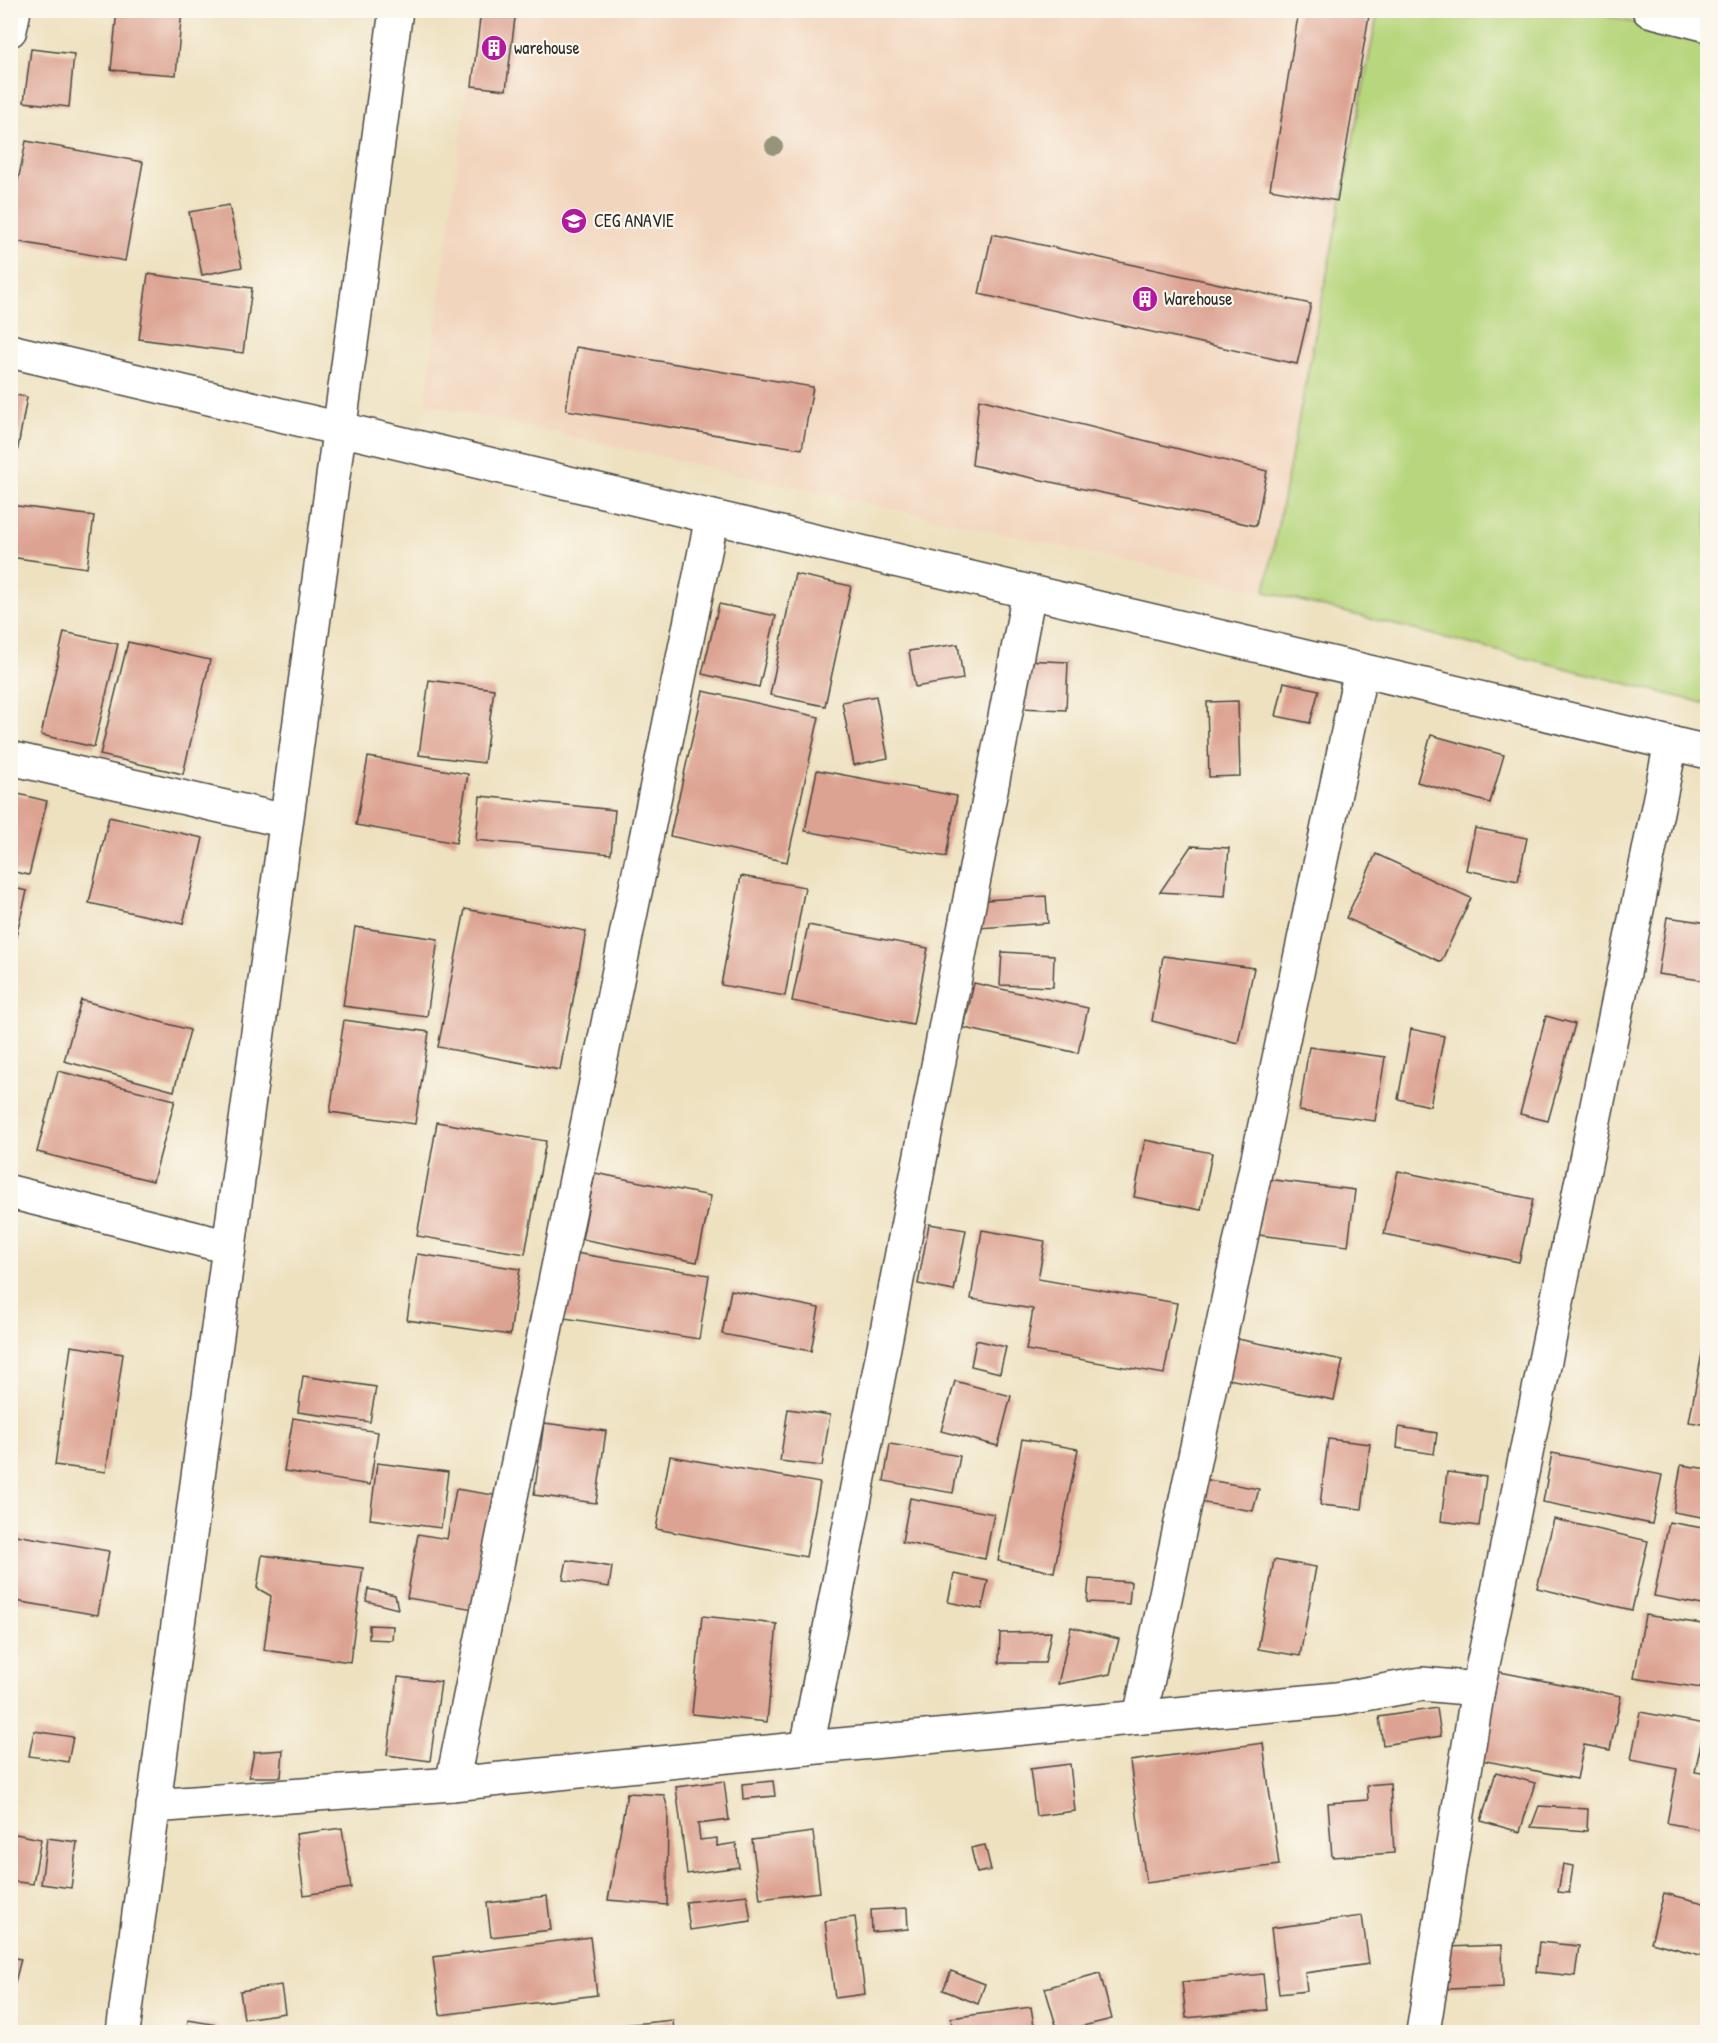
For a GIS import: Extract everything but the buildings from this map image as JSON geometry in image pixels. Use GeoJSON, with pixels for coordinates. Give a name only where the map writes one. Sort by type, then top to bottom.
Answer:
{"type":"FeatureCollection","features":[{"type":"Feature","properties":{"kind":"street"},"geometry":{"type":"LineString","coordinates":[[10,30],[14,10]]}},
{"type":"Feature","properties":{"kind":"street"},"geometry":{"type":"LineString","coordinates":[[123,2032],[396,10]]}},
{"type":"Feature","properties":{"kind":"street"},"geometry":{"type":"LineString","coordinates":[[1649,10],[1707,25]]}},
{"type":"Feature","properties":{"kind":"street"},"geometry":{"type":"LineString","coordinates":[[10,351],[1707,752]]}},
{"type":"Feature","properties":{"kind":"street"},"geometry":{"type":"LineString","coordinates":[[452,1784],[712,517]]}},
{"type":"Feature","properties":{"kind":"street"},"geometry":{"type":"LineString","coordinates":[[807,1748],[1029,592]]}},
{"type":"Feature","properties":{"kind":"street"},"geometry":{"type":"LineString","coordinates":[[1140,1716],[1361,670]]}},
{"type":"Feature","properties":{"kind":"street"},"geometry":{"type":"LineString","coordinates":[[1423,2032],[1478,1689],[1671,743]]}},
{"type":"Feature","properties":{"kind":"street"},"geometry":{"type":"LineString","coordinates":[[10,758],[286,822]]}},
{"type":"Feature","properties":{"kind":"street"},"geometry":{"type":"LineString","coordinates":[[10,1192],[229,1246]]}},
{"type":"Feature","properties":{"kind":"street"},"geometry":{"type":"LineString","coordinates":[[153,1806],[452,1784],[1140,1716],[1337,1699],[1422,1684],[1478,1689]]}},
{"type":"Feature","properties":{"kind":"shaded area"},"geometry":{"type":"Polygon","coordinates":[[[478,11],[1378,11],[1265,592],[425,404],[478,11]]]}},
{"type":"Feature","properties":{"kind":"green space"},"geometry":{"type":"Polygon","coordinates":[[[1378,11],[1587,11],[1707,40],[1707,704],[1265,592],[1378,11]]]}},
{"type":"Feature","properties":{"kind":"place","name":"warehouse"},"geometry":{"type":"Point","coordinates":[494,48]}},
{"type":"Feature","properties":{"kind":"place","name":"CEG ANAVIE"},"geometry":{"type":"Point","coordinates":[574,221]}},
{"type":"Feature","properties":{"kind":"place","name":"Warehouse"},"geometry":{"type":"Point","coordinates":[1145,299]}}]}
